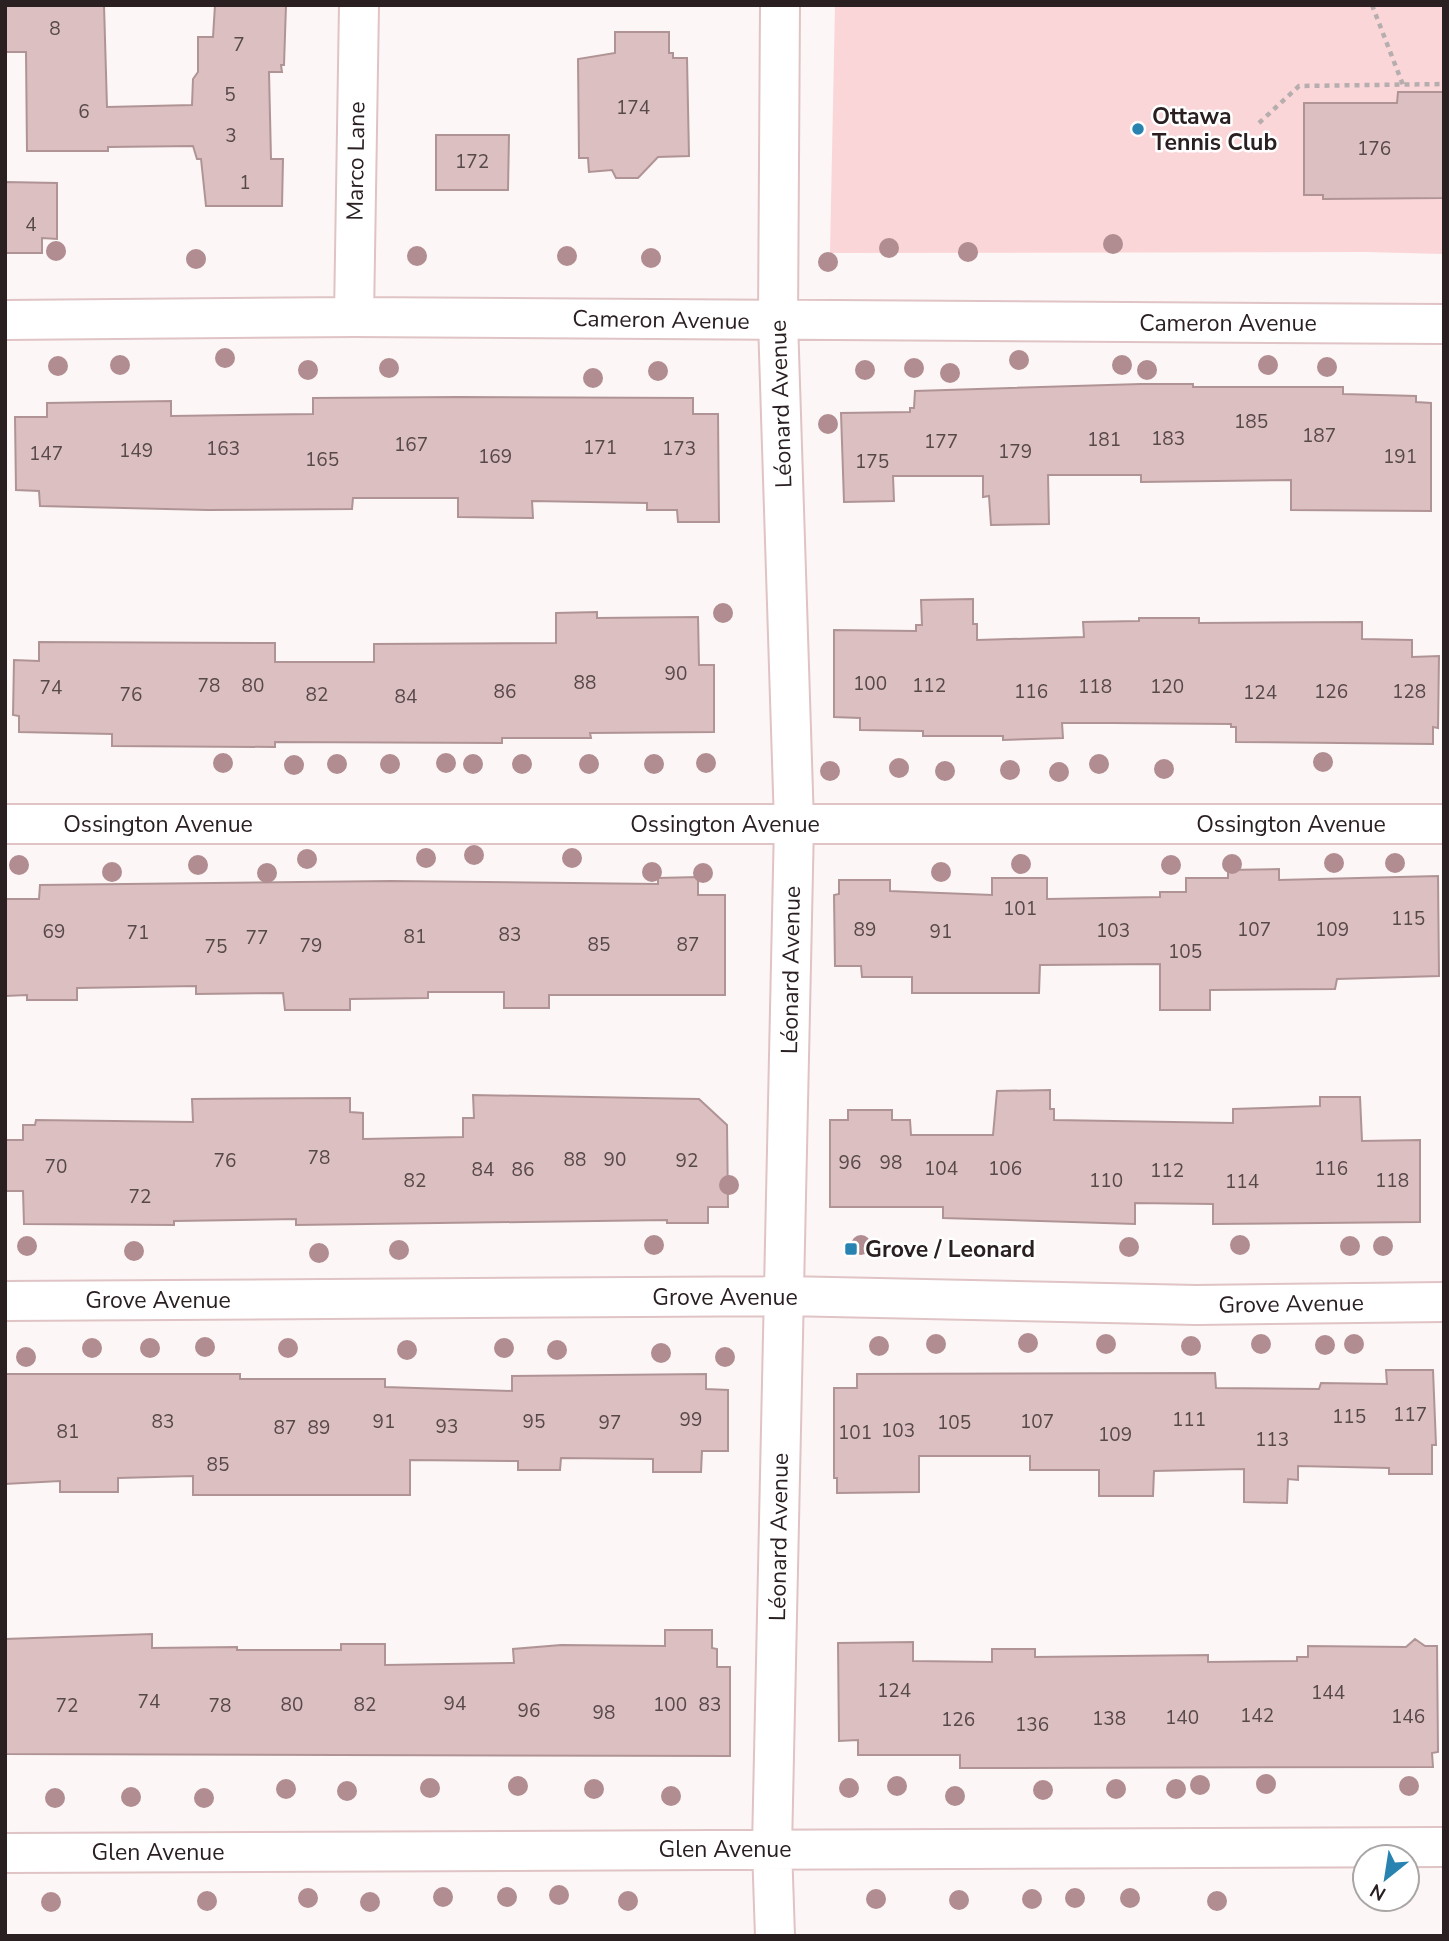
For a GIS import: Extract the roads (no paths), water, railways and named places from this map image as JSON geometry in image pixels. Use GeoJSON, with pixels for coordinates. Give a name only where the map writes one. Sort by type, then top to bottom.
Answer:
{"type":"FeatureCollection","features":[{"type":"Feature","properties":{"kind":"street","name":"Marco Lane"},"geometry":{"type":"LineString","coordinates":[[354,317],[359,5]]}},
{"type":"Feature","properties":{"kind":"street","name":"Léonard Avenue"},"geometry":{"type":"LineString","coordinates":[[775,1936],[772,1848],[794,824],[778,321],[780,5]]}},
{"type":"Feature","properties":{"kind":"street","name":"Cameron Avenue"},"geometry":{"type":"LineString","coordinates":[[5,320],[354,317],[1444,324]]}},
{"type":"Feature","properties":{"kind":"street","name":"Ossington Avenue"},"geometry":{"type":"LineString","coordinates":[[5,824],[1444,824]]}},
{"type":"Feature","properties":{"kind":"street","name":"Grove Avenue"},"geometry":{"type":"LineString","coordinates":[[5,1301],[785,1296],[1196,1305],[1444,1302]]}},
{"type":"Feature","properties":{"kind":"street","name":"Glen Avenue"},"geometry":{"type":"LineString","coordinates":[[5,1853],[1444,1847]]}},
{"type":"Feature","properties":{"kind":"place","name":"Ottawa Tennis Club"},"geometry":{"type":"Point","coordinates":[1138,129]}},
{"type":"Feature","properties":{"kind":"place","name":"Grove / Leonard"},"geometry":{"type":"Point","coordinates":[851,1249]}}]}
